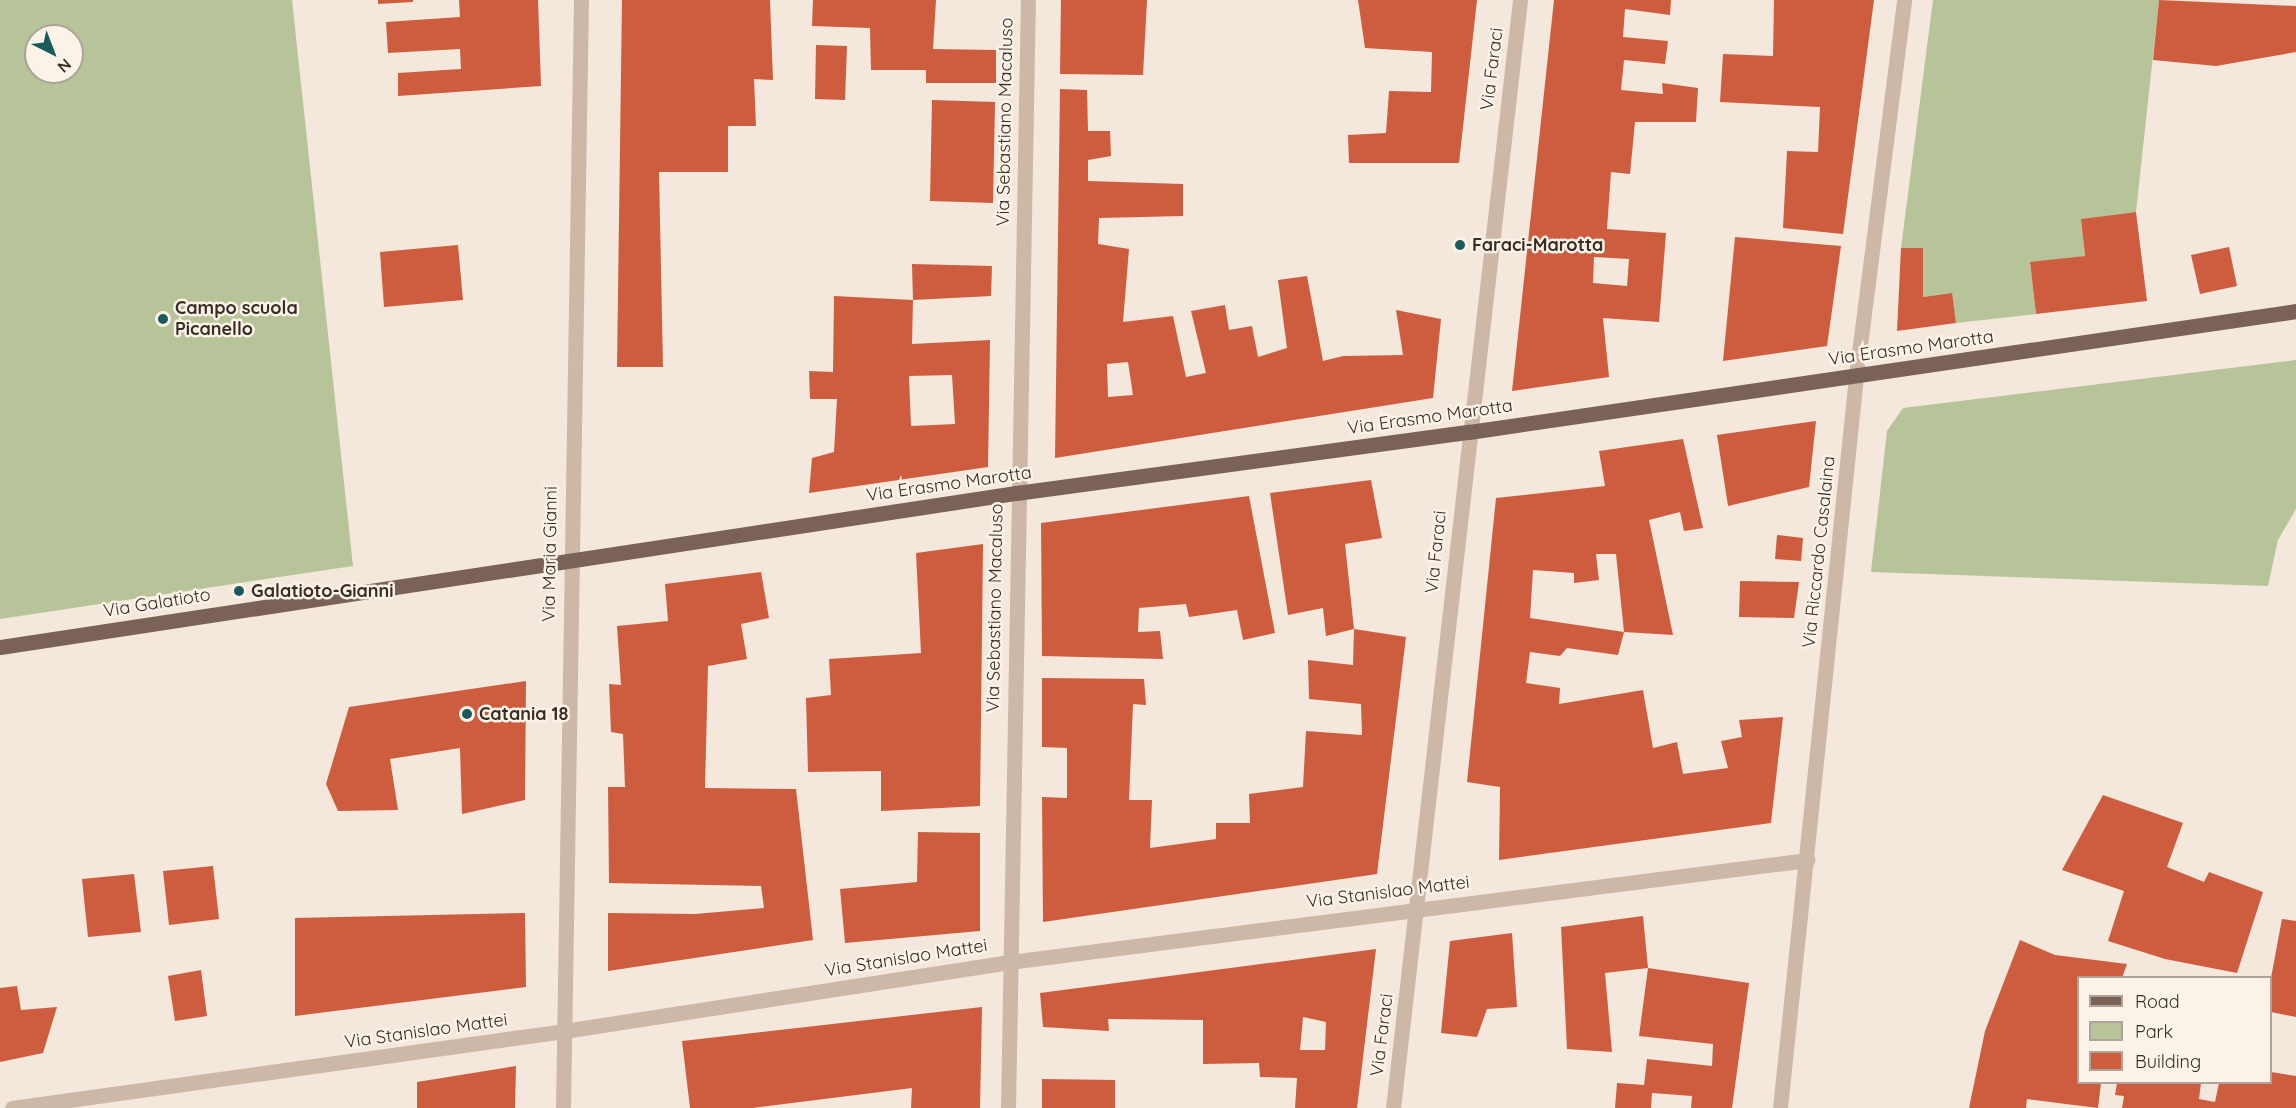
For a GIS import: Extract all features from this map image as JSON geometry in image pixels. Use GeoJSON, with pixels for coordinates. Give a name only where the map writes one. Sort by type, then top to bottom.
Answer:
{"type":"FeatureCollection","features":[{"type":"Feature","properties":{"kind":"main road","name":"Via Erasmo Marotta"},"geometry":{"type":"LineString","coordinates":[[570,560],[1016,493],[1469,432],[2296,311]]}},
{"type":"Feature","properties":{"kind":"main road","name":"Via Galatioto"},"geometry":{"type":"LineString","coordinates":[[0,647],[570,560]]}},
{"type":"Feature","properties":{"kind":"street","name":"Via Maria Gianni"},"geometry":{"type":"LineString","coordinates":[[563,1108],[570,560],[581,0]]}},
{"type":"Feature","properties":{"kind":"street","name":"Via Sebastiano Macaluso"},"geometry":{"type":"LineString","coordinates":[[1008,1108],[1016,493],[1028,0]]}},
{"type":"Feature","properties":{"kind":"street","name":"Via Faraci"},"geometry":{"type":"LineString","coordinates":[[1393,1108],[1520,0]]}},
{"type":"Feature","properties":{"kind":"street","name":"Via Riccardo Casalaina"},"geometry":{"type":"LineString","coordinates":[[1780,1108],[1857,376],[1904,0]]}},
{"type":"Feature","properties":{"kind":"street","name":"Via Stanislao Mattei"},"geometry":{"type":"LineString","coordinates":[[12,1108],[564,1031],[1010,962],[1417,908],[1807,860]]}},
{"type":"Feature","properties":{"kind":"green space","name":"Campo scuola Picanello"},"geometry":{"type":"Polygon","coordinates":[[[0,0],[292,0],[353,566],[0,619],[0,0]]]}},
{"type":"Feature","properties":{"kind":"green space"},"geometry":{"type":"Polygon","coordinates":[[[1933,0],[2159,0],[2136,212],[2081,219],[2085,256],[2030,263],[2036,314],[1956,323],[1951,293],[1923,297],[1923,248],[1901,248],[1933,0]]]}},
{"type":"Feature","properties":{"kind":"green space"},"geometry":{"type":"Polygon","coordinates":[[[2296,360],[2296,509],[2278,540],[2268,586],[1871,572],[1887,431],[1903,408],[2296,360]]]}},
{"type":"Feature","properties":{"kind":"building"},"geometry":{"type":"Polygon","coordinates":[[[378,0],[413,0],[413,2],[378,4],[378,0]]]}},
{"type":"Feature","properties":{"kind":"building"},"geometry":{"type":"Polygon","coordinates":[[[459,0],[538,0],[541,86],[398,96],[398,73],[461,69],[460,49],[388,53],[386,22],[460,17],[459,0]]]}},
{"type":"Feature","properties":{"kind":"building"},"geometry":{"type":"Polygon","coordinates":[[[622,0],[770,0],[773,80],[754,79],[756,126],[728,126],[728,172],[659,172],[663,367],[617,367],[622,0]]]}},
{"type":"Feature","properties":{"kind":"building"},"geometry":{"type":"Polygon","coordinates":[[[813,0],[936,0],[933,49],[996,50],[996,83],[926,83],[926,70],[871,70],[870,28],[812,26],[813,0]]]}},
{"type":"Feature","properties":{"kind":"building"},"geometry":{"type":"Polygon","coordinates":[[[1061,0],[1147,0],[1143,75],[1060,74],[1061,0]]]}},
{"type":"Feature","properties":{"kind":"building"},"geometry":{"type":"Polygon","coordinates":[[[1358,0],[1477,0],[1459,163],[1349,163],[1348,135],[1386,133],[1389,91],[1431,92],[1432,52],[1365,48],[1358,0]]]}},
{"type":"Feature","properties":{"kind":"building"},"geometry":{"type":"Polygon","coordinates":[[[1554,0],[1671,0],[1670,15],[1625,9],[1623,37],[1668,41],[1665,64],[1624,60],[1621,90],[1663,94],[1662,83],[1698,88],[1696,122],[1635,122],[1630,174],[1611,172],[1607,229],[1666,233],[1659,322],[1603,318],[1609,377],[1512,391],[1554,0]],[[1594,257],[1593,283],[1627,286],[1629,259],[1594,257]]]}},
{"type":"Feature","properties":{"kind":"building"},"geometry":{"type":"Polygon","coordinates":[[[1774,0],[1874,0],[1843,234],[1783,228],[1787,151],[1818,152],[1820,107],[1720,102],[1723,54],[1773,56],[1774,0]]]}},
{"type":"Feature","properties":{"kind":"building"},"geometry":{"type":"Polygon","coordinates":[[[2159,0],[2296,6],[2296,52],[2216,66],[2153,60],[2159,0]]]}},
{"type":"Feature","properties":{"kind":"building"},"geometry":{"type":"Polygon","coordinates":[[[816,45],[847,46],[845,100],[815,99],[816,45]]]}},
{"type":"Feature","properties":{"kind":"building"},"geometry":{"type":"Polygon","coordinates":[[[1060,89],[1087,90],[1088,131],[1110,131],[1111,156],[1088,160],[1088,181],[1183,184],[1183,216],[1099,218],[1098,244],[1129,249],[1123,322],[1173,316],[1186,377],[1206,373],[1191,311],[1225,305],[1229,330],[1252,326],[1258,357],[1287,348],[1278,280],[1307,276],[1323,361],[1343,356],[1403,355],[1396,310],[1441,319],[1433,398],[1055,458],[1060,89]],[[1128,362],[1107,364],[1108,397],[1133,395],[1128,362]]]}},
{"type":"Feature","properties":{"kind":"building"},"geometry":{"type":"Polygon","coordinates":[[[932,100],[995,102],[993,203],[930,201],[932,100]]]}},
{"type":"Feature","properties":{"kind":"building"},"geometry":{"type":"Polygon","coordinates":[[[2136,212],[2147,301],[2036,314],[2030,262],[2085,256],[2081,219],[2136,212]]]}},
{"type":"Feature","properties":{"kind":"building"},"geometry":{"type":"Polygon","coordinates":[[[1735,237],[1841,246],[1827,346],[1723,361],[1735,237]]]}},
{"type":"Feature","properties":{"kind":"building"},"geometry":{"type":"Polygon","coordinates":[[[458,245],[463,300],[384,307],[380,252],[458,245]]]}},
{"type":"Feature","properties":{"kind":"building"},"geometry":{"type":"Polygon","coordinates":[[[2229,247],[2237,286],[2200,294],[2191,255],[2229,247]]]}},
{"type":"Feature","properties":{"kind":"building"},"geometry":{"type":"Polygon","coordinates":[[[1901,248],[1923,248],[1923,297],[1952,293],[1956,323],[1897,331],[1901,248]]]}},
{"type":"Feature","properties":{"kind":"building"},"geometry":{"type":"Polygon","coordinates":[[[912,264],[992,266],[991,296],[913,300],[912,264]]]}},
{"type":"Feature","properties":{"kind":"building"},"geometry":{"type":"Polygon","coordinates":[[[834,296],[913,300],[912,344],[990,340],[988,467],[809,493],[812,458],[834,452],[837,399],[810,399],[809,371],[833,372],[834,296]],[[952,375],[909,376],[911,426],[955,424],[952,375]]]}},
{"type":"Feature","properties":{"kind":"building"},"geometry":{"type":"Polygon","coordinates":[[[1816,421],[1809,487],[1728,506],[1717,435],[1816,421]]]}},
{"type":"Feature","properties":{"kind":"building"},"geometry":{"type":"Polygon","coordinates":[[[1683,439],[1703,528],[1684,531],[1680,512],[1649,520],[1673,635],[1624,632],[1618,655],[1567,648],[1560,656],[1530,652],[1526,683],[1560,688],[1559,704],[1643,690],[1653,748],[1677,742],[1683,774],[1728,768],[1721,741],[1742,737],[1739,720],[1783,717],[1771,823],[1499,860],[1500,787],[1467,782],[1496,498],[1605,486],[1599,451],[1683,439]],[[1596,554],[1599,580],[1574,583],[1574,573],[1533,570],[1530,618],[1624,632],[1616,554],[1596,554]]]}},
{"type":"Feature","properties":{"kind":"building"},"geometry":{"type":"Polygon","coordinates":[[[1371,480],[1382,538],[1345,544],[1354,629],[1326,636],[1323,608],[1288,615],[1270,493],[1371,480]]]}},
{"type":"Feature","properties":{"kind":"building"},"geometry":{"type":"Polygon","coordinates":[[[1249,496],[1275,633],[1243,640],[1237,610],[1189,617],[1186,604],[1139,608],[1138,632],[1160,631],[1163,659],[1042,656],[1041,523],[1249,496]]]}},
{"type":"Feature","properties":{"kind":"building"},"geometry":{"type":"Polygon","coordinates":[[[1777,535],[1803,538],[1801,561],[1775,559],[1777,535]]]}},
{"type":"Feature","properties":{"kind":"building"},"geometry":{"type":"Polygon","coordinates":[[[983,544],[980,806],[881,811],[881,771],[808,772],[806,698],[831,695],[829,659],[921,653],[916,553],[983,544]]]}},
{"type":"Feature","properties":{"kind":"building"},"geometry":{"type":"Polygon","coordinates":[[[761,572],[769,618],[741,624],[747,659],[708,666],[705,788],[796,789],[813,940],[608,971],[608,913],[695,914],[764,908],[761,886],[609,883],[608,787],[625,787],[623,734],[611,732],[609,684],[621,685],[617,626],[668,621],[665,584],[761,572]]]}},
{"type":"Feature","properties":{"kind":"building"},"geometry":{"type":"Polygon","coordinates":[[[1740,581],[1799,582],[1794,618],[1739,617],[1740,581]]]}},
{"type":"Feature","properties":{"kind":"building"},"geometry":{"type":"Polygon","coordinates":[[[1354,629],[1406,637],[1377,874],[1043,922],[1042,797],[1067,798],[1067,748],[1042,747],[1042,678],[1144,679],[1146,705],[1133,704],[1129,800],[1152,800],[1150,848],[1216,839],[1216,823],[1250,823],[1249,794],[1303,787],[1306,731],[1362,735],[1361,704],[1309,699],[1308,660],[1353,665],[1354,629]]]}},
{"type":"Feature","properties":{"kind":"building"},"geometry":{"type":"Polygon","coordinates":[[[526,681],[525,800],[462,814],[460,748],[390,759],[398,810],[338,811],[326,784],[349,707],[526,681]]]}},
{"type":"Feature","properties":{"kind":"building"},"geometry":{"type":"Polygon","coordinates":[[[2103,795],[2183,823],[2167,867],[2204,882],[2209,872],[2263,892],[2237,973],[2165,959],[2108,941],[2124,891],[2062,870],[2103,795]]]}},
{"type":"Feature","properties":{"kind":"building"},"geometry":{"type":"Polygon","coordinates":[[[918,832],[980,833],[980,931],[845,943],[840,889],[917,882],[918,832]]]}},
{"type":"Feature","properties":{"kind":"building"},"geometry":{"type":"Polygon","coordinates":[[[213,866],[219,919],[169,925],[163,871],[213,866]]]}},
{"type":"Feature","properties":{"kind":"building"},"geometry":{"type":"Polygon","coordinates":[[[134,874],[141,932],[88,937],[82,879],[134,874]]]}},
{"type":"Feature","properties":{"kind":"building"},"geometry":{"type":"Polygon","coordinates":[[[525,913],[526,987],[295,1016],[295,918],[525,913]]]}},
{"type":"Feature","properties":{"kind":"building"},"geometry":{"type":"Polygon","coordinates":[[[1643,916],[1648,968],[1605,973],[1612,1052],[1567,1049],[1561,927],[1643,916]]]}},
{"type":"Feature","properties":{"kind":"building"},"geometry":{"type":"Polygon","coordinates":[[[2282,919],[2296,921],[2296,1017],[2272,1012],[2271,976],[2282,919]]]}},
{"type":"Feature","properties":{"kind":"building"},"geometry":{"type":"Polygon","coordinates":[[[1512,933],[1517,1007],[1487,1009],[1477,1037],[1441,1033],[1450,941],[1512,933]]]}},
{"type":"Feature","properties":{"kind":"building"},"geometry":{"type":"Polygon","coordinates":[[[2020,940],[2055,955],[2127,964],[2123,976],[2077,976],[2077,1084],[2101,1084],[2098,1108],[2027,1099],[2026,1108],[1969,1108],[1985,1031],[2020,940]]]}},
{"type":"Feature","properties":{"kind":"building"},"geometry":{"type":"Polygon","coordinates":[[[1376,949],[1357,1108],[1295,1108],[1297,1078],[1260,1077],[1259,1063],[1203,1064],[1203,1020],[1108,1019],[1109,1031],[1043,1027],[1040,993],[1376,949]],[[1303,1017],[1300,1050],[1325,1050],[1326,1022],[1303,1017]]]}},
{"type":"Feature","properties":{"kind":"building"},"geometry":{"type":"Polygon","coordinates":[[[1648,968],[1749,983],[1732,1108],[1691,1108],[1692,1096],[1652,1093],[1651,1108],[1615,1108],[1617,1083],[1644,1085],[1647,1059],[1712,1066],[1713,1044],[1639,1036],[1648,968]]]}},
{"type":"Feature","properties":{"kind":"building"},"geometry":{"type":"Polygon","coordinates":[[[201,970],[207,1016],[175,1021],[168,976],[201,970]]]}},
{"type":"Feature","properties":{"kind":"building"},"geometry":{"type":"Polygon","coordinates":[[[17,986],[21,1010],[57,1007],[43,1053],[0,1062],[0,988],[17,986]]]}},
{"type":"Feature","properties":{"kind":"building"},"geometry":{"type":"Polygon","coordinates":[[[982,1007],[980,1108],[911,1108],[912,1088],[753,1108],[690,1108],[682,1041],[982,1007]]]}},
{"type":"Feature","properties":{"kind":"building"},"geometry":{"type":"Polygon","coordinates":[[[516,1066],[515,1108],[417,1108],[417,1082],[516,1066]]]}},
{"type":"Feature","properties":{"kind":"building"},"geometry":{"type":"Polygon","coordinates":[[[2272,1072],[2296,1076],[2296,1108],[2122,1108],[2124,1096],[2115,1095],[2117,1084],[2201,1084],[2199,1099],[2215,1102],[2219,1084],[2272,1084],[2272,1072]]]}},
{"type":"Feature","properties":{"kind":"building"},"geometry":{"type":"Polygon","coordinates":[[[1042,1079],[1115,1080],[1115,1108],[1042,1108],[1042,1079]]]}},
{"type":"Feature","properties":{"kind":"place","name":"Faraci-Marotta"},"geometry":{"type":"Point","coordinates":[1460,245]}},
{"type":"Feature","properties":{"kind":"place","name":"Campo scuola Picanello"},"geometry":{"type":"Point","coordinates":[163,319]}},
{"type":"Feature","properties":{"kind":"place","name":"Galatioto-Gianni"},"geometry":{"type":"Point","coordinates":[239,591]}},
{"type":"Feature","properties":{"kind":"place","name":"Catania 18"},"geometry":{"type":"Point","coordinates":[467,714]}}]}
